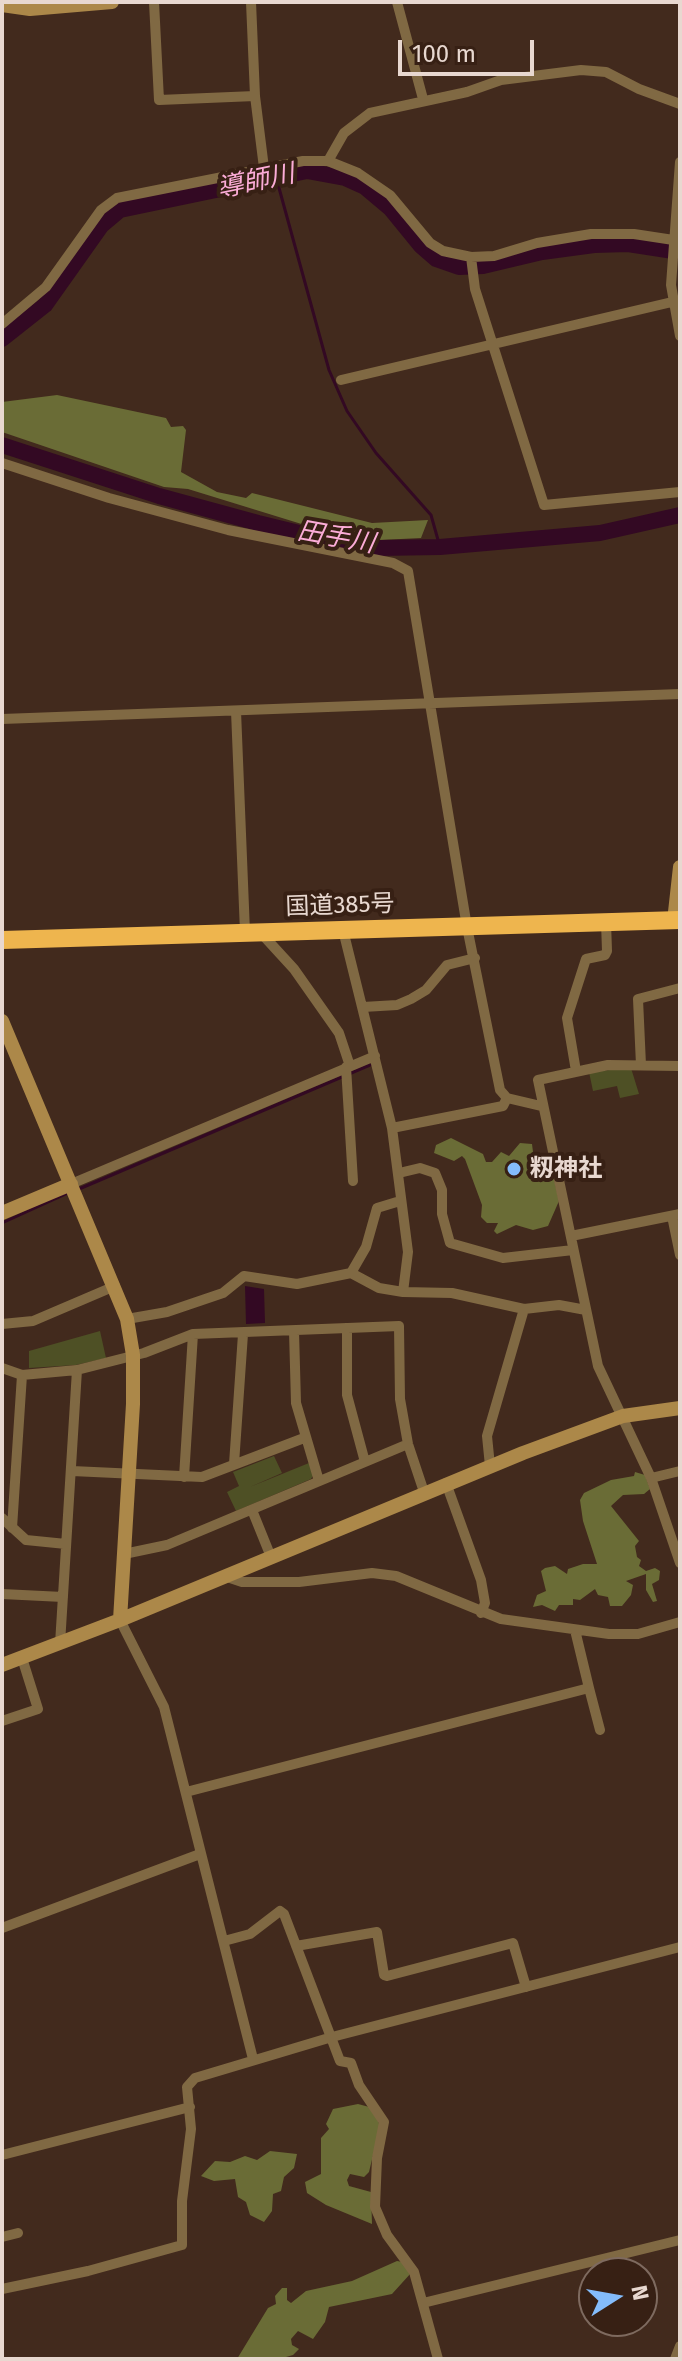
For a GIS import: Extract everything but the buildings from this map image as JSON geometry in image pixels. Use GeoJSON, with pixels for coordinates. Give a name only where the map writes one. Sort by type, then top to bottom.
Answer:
{"type":"FeatureCollection","features":[{"type":"Feature","properties":{"kind":"highway","name":"国道385号"},"geometry":{"type":"LineString","coordinates":[[2,940],[677,921]]}},
{"type":"Feature","properties":{"kind":"street"},"geometry":{"type":"LineString","coordinates":[[2,5],[30,9],[112,2]]}},
{"type":"Feature","properties":{"kind":"street"},"geometry":{"type":"LineString","coordinates":[[154,2],[159,100],[255,96]]}},
{"type":"Feature","properties":{"kind":"street"},"geometry":{"type":"LineString","coordinates":[[251,2],[255,96],[264,168]]}},
{"type":"Feature","properties":{"kind":"street"},"geometry":{"type":"LineString","coordinates":[[397,2],[423,99]]}},
{"type":"Feature","properties":{"kind":"street"},"geometry":{"type":"LineString","coordinates":[[328,161],[344,133],[360,118],[423,99],[467,92],[501,80],[581,70],[606,72],[680,104]]}},
{"type":"Feature","properties":{"kind":"street"},"geometry":{"type":"LineString","coordinates":[[2,324],[46,287],[101,210],[117,198],[264,168],[328,161],[358,173],[390,195],[430,243],[443,251],[471,257],[494,256],[537,243],[591,234],[677,240]]}},
{"type":"Feature","properties":{"kind":"street"},"geometry":{"type":"LineString","coordinates":[[680,162],[677,240],[672,259],[672,302],[680,336]]}},
{"type":"Feature","properties":{"kind":"street"},"geometry":{"type":"LineString","coordinates":[[471,257],[472,279],[544,505],[680,492]]}},
{"type":"Feature","properties":{"kind":"street"},"geometry":{"type":"LineString","coordinates":[[341,380],[672,302]]}},
{"type":"Feature","properties":{"kind":"street"},"geometry":{"type":"LineString","coordinates":[[2,463],[109,498],[228,530],[393,563],[408,571],[467,927],[500,1090],[507,1098],[541,1106]]}},
{"type":"Feature","properties":{"kind":"street"},"geometry":{"type":"LineString","coordinates":[[2,719],[680,694]]}},
{"type":"Feature","properties":{"kind":"street"},"geometry":{"type":"LineString","coordinates":[[236,711],[253,932],[294,969],[339,1033],[348,1067],[353,1181]]}},
{"type":"Feature","properties":{"kind":"street"},"geometry":{"type":"LineString","coordinates":[[677,921],[680,867]]}},
{"type":"Feature","properties":{"kind":"street"},"geometry":{"type":"LineString","coordinates":[[576,1071],[567,1018],[586,959],[605,955],[607,951],[606,922]]}},
{"type":"Feature","properties":{"kind":"street"},"geometry":{"type":"LineString","coordinates":[[343,930],[392,1128],[408,1252],[403,1292]]}},
{"type":"Feature","properties":{"kind":"street"},"geometry":{"type":"LineString","coordinates":[[363,1007],[397,1005],[411,999],[426,990],[447,965],[475,958]]}},
{"type":"Feature","properties":{"kind":"street"},"geometry":{"type":"LineString","coordinates":[[641,1065],[638,999],[680,988]]}},
{"type":"Feature","properties":{"kind":"street"},"geometry":{"type":"LineString","coordinates":[[2,1021],[127,1319],[133,1355],[120,1620],[164,1707],[253,2059]]}},
{"type":"Feature","properties":{"kind":"street"},"geometry":{"type":"LineString","coordinates":[[2,1213],[375,1056]]}},
{"type":"Feature","properties":{"kind":"street"},"geometry":{"type":"LineString","coordinates":[[680,1067],[608,1065],[538,1080],[541,1106],[598,1366],[651,1478],[680,1563]]}},
{"type":"Feature","properties":{"kind":"street"},"geometry":{"type":"LineString","coordinates":[[392,1128],[503,1106],[507,1098]]}},
{"type":"Feature","properties":{"kind":"street"},"geometry":{"type":"LineString","coordinates":[[399,1173],[420,1168],[435,1173],[442,1190],[442,1214],[450,1243],[503,1258],[573,1250]]}},
{"type":"Feature","properties":{"kind":"street"},"geometry":{"type":"LineString","coordinates":[[351,1273],[366,1247],[377,1208],[400,1201]]}},
{"type":"Feature","properties":{"kind":"street"},"geometry":{"type":"LineString","coordinates":[[571,1236],[676,1215],[680,1255]]}},
{"type":"Feature","properties":{"kind":"street"},"geometry":{"type":"LineString","coordinates":[[127,1319],[167,1312],[223,1293],[244,1276],[297,1284],[351,1273],[379,1288],[403,1292],[452,1293],[524,1309],[559,1305],[586,1310]]}},
{"type":"Feature","properties":{"kind":"street"},"geometry":{"type":"LineString","coordinates":[[2,1324],[33,1321],[115,1286]]}},
{"type":"Feature","properties":{"kind":"street"},"geometry":{"type":"LineString","coordinates":[[490,1466],[487,1436],[524,1309]]}},
{"type":"Feature","properties":{"kind":"street"},"geometry":{"type":"LineString","coordinates":[[2,1368],[22,1375],[77,1370],[193,1334],[399,1326],[397,1368],[408,1444],[424,1492]]}},
{"type":"Feature","properties":{"kind":"street"},"geometry":{"type":"LineString","coordinates":[[347,1328],[347,1395],[365,1462]]}},
{"type":"Feature","properties":{"kind":"street"},"geometry":{"type":"LineString","coordinates":[[294,1331],[295,1389],[304,1438],[319,1481]]}},
{"type":"Feature","properties":{"kind":"street"},"geometry":{"type":"LineString","coordinates":[[184,1477],[193,1334]]}},
{"type":"Feature","properties":{"kind":"street"},"geometry":{"type":"LineString","coordinates":[[234,1464],[243,1334]]}},
{"type":"Feature","properties":{"kind":"street"},"geometry":{"type":"LineString","coordinates":[[60,1644],[77,1370]]}},
{"type":"Feature","properties":{"kind":"street"},"geometry":{"type":"LineString","coordinates":[[12,1528],[22,1375]]}},
{"type":"Feature","properties":{"kind":"street"},"geometry":{"type":"LineString","coordinates":[[2,1665],[120,1620],[490,1466],[623,1416],[680,1408]]}},
{"type":"Feature","properties":{"kind":"street"},"geometry":{"type":"LineString","coordinates":[[72,1471],[184,1477],[213,1474],[304,1438]]}},
{"type":"Feature","properties":{"kind":"street"},"geometry":{"type":"LineString","coordinates":[[124,1554],[167,1545],[408,1444]]}},
{"type":"Feature","properties":{"kind":"street"},"geometry":{"type":"LineString","coordinates":[[651,1478],[680,1471]]}},
{"type":"Feature","properties":{"kind":"street"},"geometry":{"type":"LineString","coordinates":[[446,1483],[481,1580],[485,1603],[481,1613]]}},
{"type":"Feature","properties":{"kind":"street"},"geometry":{"type":"LineString","coordinates":[[252,1510],[271,1557]]}},
{"type":"Feature","properties":{"kind":"street"},"geometry":{"type":"LineString","coordinates":[[2,1518],[33,1543],[66,1544]]}},
{"type":"Feature","properties":{"kind":"street"},"geometry":{"type":"LineString","coordinates":[[667,1519],[680,1526]]}},
{"type":"Feature","properties":{"kind":"street"},"geometry":{"type":"LineString","coordinates":[[224,1576],[242,1582],[299,1582],[372,1573],[396,1576],[481,1613],[623,1636],[680,1622]]}},
{"type":"Feature","properties":{"kind":"street"},"geometry":{"type":"LineString","coordinates":[[2,1594],[63,1597]]}},
{"type":"Feature","properties":{"kind":"street"},"geometry":{"type":"LineString","coordinates":[[575,1630],[600,1730]]}},
{"type":"Feature","properties":{"kind":"street"},"geometry":{"type":"LineString","coordinates":[[2,1721],[38,1709],[22,1658]]}},
{"type":"Feature","properties":{"kind":"street"},"geometry":{"type":"LineString","coordinates":[[186,1792],[589,1688]]}},
{"type":"Feature","properties":{"kind":"street"},"geometry":{"type":"LineString","coordinates":[[2,1928],[200,1854]]}},
{"type":"Feature","properties":{"kind":"street"},"geometry":{"type":"LineString","coordinates":[[224,1941],[250,1934],[282,1911],[340,2061],[351,2063],[359,2085],[384,2122],[377,2158],[375,2207],[387,2235],[414,2272],[438,2359]]}},
{"type":"Feature","properties":{"kind":"street"},"geometry":{"type":"LineString","coordinates":[[296,1946],[377,1932],[384,1975],[387,1976],[513,1943],[526,1987]]}},
{"type":"Feature","properties":{"kind":"street"},"geometry":{"type":"LineString","coordinates":[[2,2289],[75,2275],[182,2245],[189,2082],[253,2059],[302,2049],[332,2037],[680,1947]]}},
{"type":"Feature","properties":{"kind":"street"},"geometry":{"type":"LineString","coordinates":[[2,2155],[190,2107]]}},
{"type":"Feature","properties":{"kind":"street"},"geometry":{"type":"LineString","coordinates":[[2,2237],[18,2233]]}},
{"type":"Feature","properties":{"kind":"street"},"geometry":{"type":"LineString","coordinates":[[423,2303],[680,2240]]}},
{"type":"Feature","properties":{"kind":"street"},"geometry":{"type":"LineString","coordinates":[[675,2359],[680,2346]]}},
{"type":"Feature","properties":{"kind":"green space"},"geometry":{"type":"Polygon","coordinates":[[[57,395],[166,418],[171,427],[183,426],[186,430],[181,472],[217,492],[246,498],[252,493],[372,523],[428,520],[421,538],[381,540],[321,530],[188,489],[164,487],[2,432],[2,402],[57,395]]]}},
{"type":"Feature","properties":{"kind":"green space"},"geometry":{"type":"Polygon","coordinates":[[[631,1068],[639,1094],[620,1098],[617,1086],[593,1091],[589,1072],[631,1068]]]}},
{"type":"Feature","properties":{"kind":"green space"},"geometry":{"type":"Polygon","coordinates":[[[451,1138],[483,1154],[486,1162],[492,1162],[501,1152],[509,1156],[520,1143],[532,1144],[533,1152],[549,1156],[559,1201],[548,1226],[533,1230],[516,1225],[497,1234],[494,1231],[498,1223],[487,1223],[481,1217],[482,1205],[465,1159],[462,1156],[454,1161],[434,1153],[436,1145],[451,1138]]]}},
{"type":"Feature","properties":{"kind":"green space"},"geometry":{"type":"Polygon","coordinates":[[[100,1331],[106,1358],[76,1365],[29,1368],[29,1351],[100,1331]]]}},
{"type":"Feature","properties":{"kind":"green space"},"geometry":{"type":"Polygon","coordinates":[[[274,1456],[282,1473],[250,1487],[309,1463],[314,1474],[311,1479],[236,1511],[227,1492],[239,1486],[233,1472],[274,1456]]]}},
{"type":"Feature","properties":{"kind":"green space"},"geometry":{"type":"Polygon","coordinates":[[[635,1472],[645,1475],[650,1489],[644,1494],[623,1495],[611,1506],[639,1541],[635,1546],[637,1557],[641,1560],[639,1566],[646,1571],[655,1568],[660,1571],[659,1580],[652,1584],[657,1601],[653,1602],[646,1590],[646,1574],[626,1581],[633,1585],[631,1595],[622,1606],[610,1606],[608,1597],[598,1595],[595,1589],[580,1600],[573,1599],[573,1605],[559,1605],[555,1611],[542,1605],[533,1607],[537,1595],[546,1591],[541,1571],[545,1568],[555,1566],[567,1574],[568,1569],[583,1564],[597,1564],[583,1521],[580,1500],[584,1493],[611,1480],[634,1476],[635,1472]]]}},
{"type":"Feature","properties":{"kind":"green space"},"geometry":{"type":"Polygon","coordinates":[[[358,2104],[373,2108],[380,2126],[369,2172],[364,2177],[350,2174],[347,2180],[349,2186],[371,2192],[372,2224],[326,2205],[307,2193],[305,2182],[321,2174],[321,2138],[329,2129],[326,2124],[333,2109],[358,2104]]]}},
{"type":"Feature","properties":{"kind":"green space"},"geometry":{"type":"Polygon","coordinates":[[[270,2151],[297,2154],[294,2168],[284,2177],[281,2191],[273,2194],[272,2211],[264,2222],[250,2215],[246,2202],[238,2197],[235,2179],[214,2181],[201,2176],[215,2161],[230,2162],[245,2156],[257,2160],[270,2151]]]}},
{"type":"Feature","properties":{"kind":"green space"},"geometry":{"type":"Polygon","coordinates":[[[397,2261],[403,2262],[411,2273],[392,2294],[329,2307],[325,2322],[313,2339],[298,2331],[291,2339],[292,2345],[299,2349],[293,2355],[279,2359],[237,2359],[268,2308],[276,2304],[275,2296],[282,2288],[287,2288],[287,2300],[291,2303],[306,2291],[352,2281],[397,2261]]]}},
{"type":"Feature","properties":{"kind":"shaded area"},"geometry":{"type":"Polygon","coordinates":[[[245,1286],[264,1289],[265,1323],[246,1324],[245,1286]]]}},
{"type":"Feature","properties":{"kind":"waterway","name":"導師川"},"geometry":{"type":"LineString","coordinates":[[2,339],[45,305],[101,226],[120,210],[307,171],[345,178],[365,187],[390,208],[421,246],[436,259],[459,267],[483,266],[542,252],[594,245],[628,244],[680,252]]}},
{"type":"Feature","properties":{"kind":"waterway"},"geometry":{"type":"LineString","coordinates":[[276,177],[329,370],[347,411],[376,453],[431,515],[440,547]]}},
{"type":"Feature","properties":{"kind":"waterway","name":"田手川"},"geometry":{"type":"LineString","coordinates":[[2,445],[159,496],[332,541],[377,548],[440,547],[600,533],[680,515]]}},
{"type":"Feature","properties":{"kind":"waterway"},"geometry":{"type":"LineString","coordinates":[[79,1189],[370,1065]]}},
{"type":"Feature","properties":{"kind":"waterway"},"geometry":{"type":"LineString","coordinates":[[2,1223],[68,1193]]}},
{"type":"Feature","properties":{"kind":"place","name":"籾神社"},"geometry":{"type":"Point","coordinates":[514,1169]}}]}
